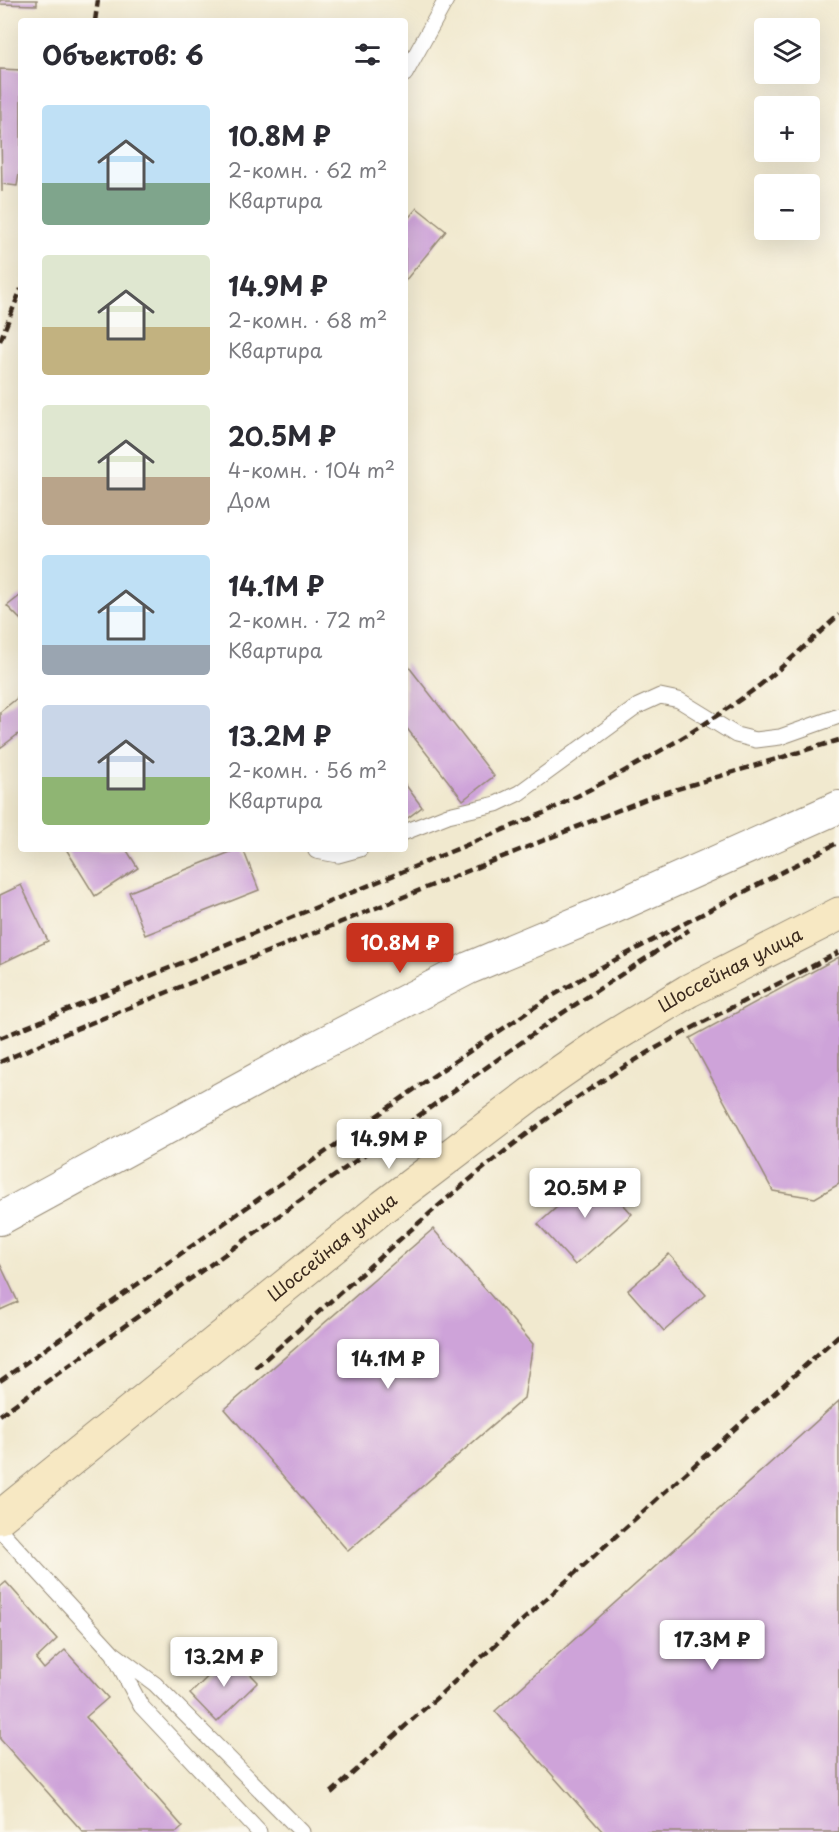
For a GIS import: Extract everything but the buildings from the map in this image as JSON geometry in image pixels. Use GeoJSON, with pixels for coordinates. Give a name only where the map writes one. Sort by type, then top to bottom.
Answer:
{"type":"FeatureCollection","features":[{"type":"Feature","properties":{"kind":"street"},"geometry":{"type":"LineString","coordinates":[[0,1219],[309,1050],[460,973],[839,807]]}},
{"type":"Feature","properties":{"kind":"street","name":"Шоссейная улица"},"geometry":{"type":"LineString","coordinates":[[0,1517],[384,1206],[552,1078],[604,1042],[688,991],[839,914]]}},
{"type":"Feature","properties":{"kind":"lane"},"geometry":{"type":"LineString","coordinates":[[408,69],[446,0]]}},
{"type":"Feature","properties":{"kind":"lane"},"geometry":{"type":"LineString","coordinates":[[408,831],[448,815],[496,804],[519,793],[638,706],[660,696],[678,700],[736,735],[756,740],[780,737],[839,716]]}},
{"type":"Feature","properties":{"kind":"lane"},"geometry":{"type":"LineString","coordinates":[[322,852],[338,855],[349,852]]}},
{"type":"Feature","properties":{"kind":"lane"},"geometry":{"type":"LineString","coordinates":[[0,1530],[113,1653],[155,1684],[302,1832]]}},
{"type":"Feature","properties":{"kind":"lane"},"geometry":{"type":"LineString","coordinates":[[113,1653],[141,1706],[258,1832]]}},
{"type":"Feature","properties":{"kind":"railway"},"geometry":{"type":"LineString","coordinates":[[95,18],[98,0]]}},
{"type":"Feature","properties":{"kind":"railway"},"geometry":{"type":"LineString","coordinates":[[0,341],[18,296]]}},
{"type":"Feature","properties":{"kind":"railway"},"geometry":{"type":"LineString","coordinates":[[0,1038],[544,813],[628,769],[735,704],[770,677],[839,615]]}},
{"type":"Feature","properties":{"kind":"railway"},"geometry":{"type":"LineString","coordinates":[[0,1062],[76,1029],[651,797],[839,740]]}},
{"type":"Feature","properties":{"kind":"railway"},"geometry":{"type":"LineString","coordinates":[[0,1381],[439,1072],[544,1001],[598,969],[839,842]]}},
{"type":"Feature","properties":{"kind":"railway"},"geometry":{"type":"LineString","coordinates":[[0,1415],[561,1014],[689,930]]}},
{"type":"Feature","properties":{"kind":"railway"},"geometry":{"type":"LineString","coordinates":[[255,1368],[461,1186],[548,1118],[652,1050],[839,952]]}},
{"type":"Feature","properties":{"kind":"railway"},"geometry":{"type":"LineString","coordinates":[[331,1793],[839,1335]]}}]}
